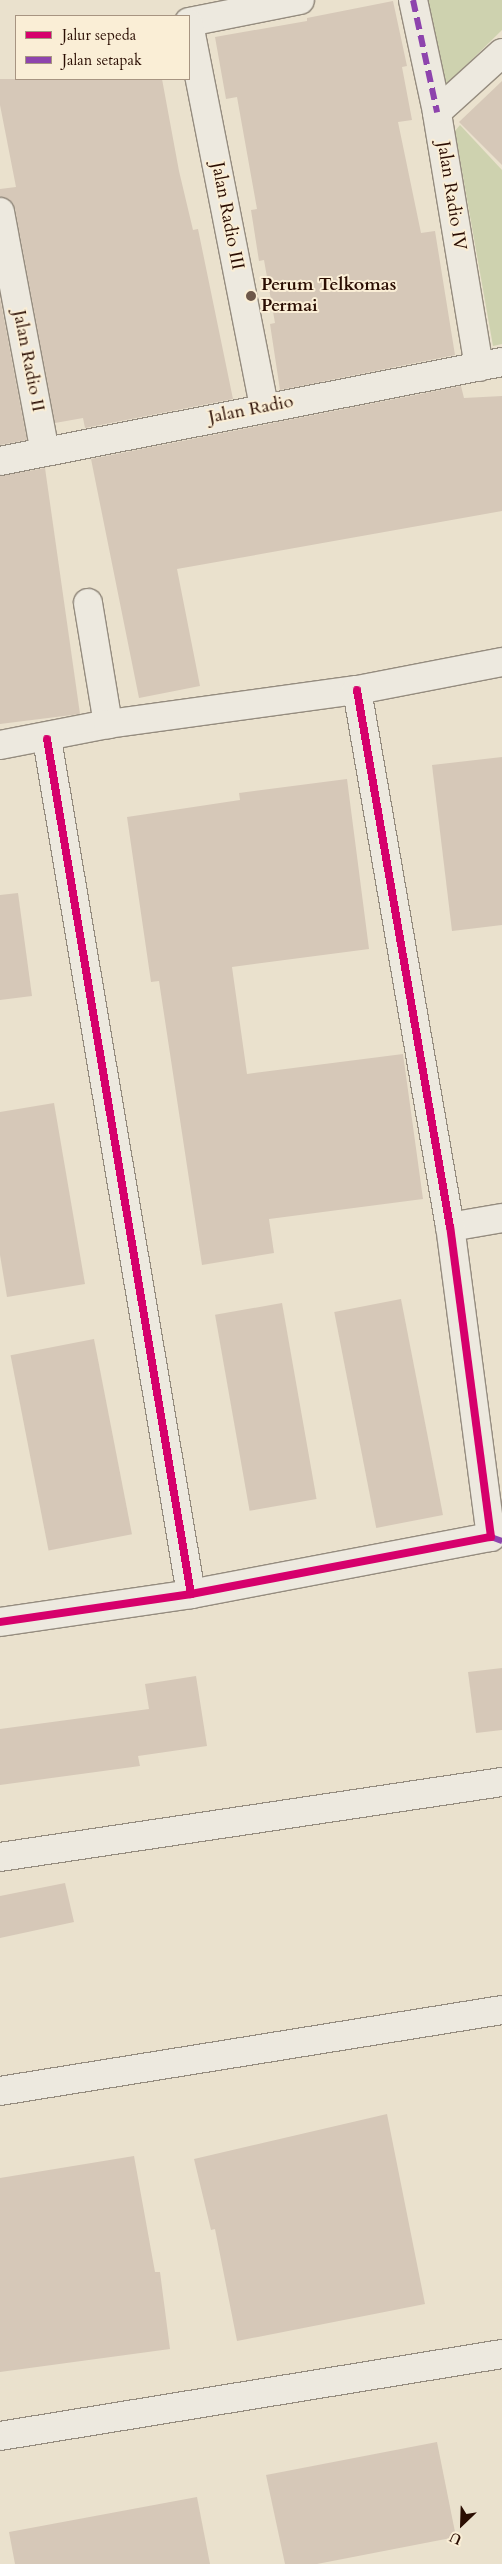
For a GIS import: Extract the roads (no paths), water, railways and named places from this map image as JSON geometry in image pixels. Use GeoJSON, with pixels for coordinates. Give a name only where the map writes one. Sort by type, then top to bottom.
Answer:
{"type":"FeatureCollection","features":[{"type":"Feature","properties":{"kind":"street","name":"Jalan Radio III"},"geometry":{"type":"LineString","coordinates":[[190,23],[300,0]]}},
{"type":"Feature","properties":{"kind":"street","name":"Jalan Radio IV"},"geometry":{"type":"LineString","coordinates":[[413,0],[490,365]]}},
{"type":"Feature","properties":{"kind":"street","name":"Jalan Radio III"},"geometry":{"type":"LineString","coordinates":[[190,28],[264,407]]}},
{"type":"Feature","properties":{"kind":"street"},"geometry":{"type":"LineString","coordinates":[[436,112],[502,53]]}},
{"type":"Feature","properties":{"kind":"street","name":"Jalan Radio II"},"geometry":{"type":"LineString","coordinates":[[0,212],[45,452]]}},
{"type":"Feature","properties":{"kind":"street","name":"Jalan Radio"},"geometry":{"type":"LineString","coordinates":[[0,461],[264,407],[490,365]]}},
{"type":"Feature","properties":{"kind":"street"},"geometry":{"type":"LineString","coordinates":[[88,603],[108,724]]}},
{"type":"Feature","properties":{"kind":"street"},"geometry":{"type":"LineString","coordinates":[[0,745],[47,739],[108,724],[357,690],[502,662]]}},
{"type":"Feature","properties":{"kind":"street"},"geometry":{"type":"LineString","coordinates":[[0,1622],[191,1594],[492,1537],[450,1227],[357,690]]}},
{"type":"Feature","properties":{"kind":"street"},"geometry":{"type":"LineString","coordinates":[[47,739],[191,1594]]}},
{"type":"Feature","properties":{"kind":"street"},"geometry":{"type":"LineString","coordinates":[[450,1227],[502,1218]]}},
{"type":"Feature","properties":{"kind":"street"},"geometry":{"type":"LineString","coordinates":[[0,1857],[502,1782]]}},
{"type":"Feature","properties":{"kind":"street"},"geometry":{"type":"LineString","coordinates":[[0,2091],[502,2010]]}},
{"type":"Feature","properties":{"kind":"street"},"geometry":{"type":"LineString","coordinates":[[0,2436],[502,2354]]}},
{"type":"Feature","properties":{"kind":"place","name":"Perum Telkomas Permai"},"geometry":{"type":"Point","coordinates":[251,296]}}]}
